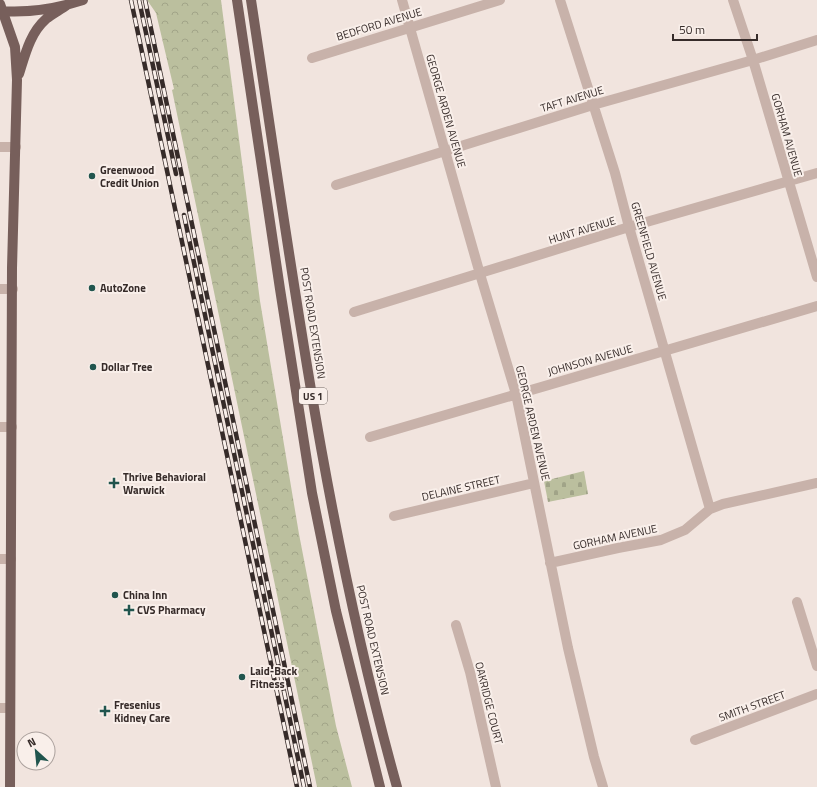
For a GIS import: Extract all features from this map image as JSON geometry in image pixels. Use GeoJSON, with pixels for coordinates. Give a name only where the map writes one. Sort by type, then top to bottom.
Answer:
{"type":"FeatureCollection","features":[{"type":"Feature","properties":{"kind":"main road"},"geometry":{"type":"LineString","coordinates":[[10,787],[5,708],[10,559],[12,289],[17,80],[15,47],[1,9],[31,11],[67,5],[83,0]]}},
{"type":"Feature","properties":{"kind":"main road","name":"US 1"},"geometry":{"type":"LineString","coordinates":[[237,0],[278,281],[312,493],[336,612],[380,787]]}},
{"type":"Feature","properties":{"kind":"main road","name":"POST ROAD EXTENSION"},"geometry":{"type":"LineString","coordinates":[[251,0],[322,456],[349,592],[381,730],[397,787]]}},
{"type":"Feature","properties":{"kind":"main road"},"geometry":{"type":"LineString","coordinates":[[17,80],[29,44],[35,32],[46,19],[67,5]]}},
{"type":"Feature","properties":{"kind":"street","name":"GEORGE ARDEN AVENUE"},"geometry":{"type":"LineString","coordinates":[[402,0],[444,151],[516,394],[568,648],[603,787]]}},
{"type":"Feature","properties":{"kind":"street","name":"BEDFORD AVENUE"},"geometry":{"type":"LineString","coordinates":[[312,58],[500,0]]}},
{"type":"Feature","properties":{"kind":"street","name":"GREENFIELD AVENUE"},"geometry":{"type":"LineString","coordinates":[[560,0],[615,173],[629,227],[710,509]]}},
{"type":"Feature","properties":{"kind":"street","name":"GORHAM AVENUE"},"geometry":{"type":"LineString","coordinates":[[733,0],[753,60],[817,277]]}},
{"type":"Feature","properties":{"kind":"street","name":"TAFT AVENUE"},"geometry":{"type":"LineString","coordinates":[[336,185],[593,105],[753,60],[817,40]]}},
{"type":"Feature","properties":{"kind":"street"},"geometry":{"type":"LineString","coordinates":[[0,147],[16,147]]}},
{"type":"Feature","properties":{"kind":"street","name":"HUNT AVENUE"},"geometry":{"type":"LineString","coordinates":[[354,312],[629,227],[817,173]]}},
{"type":"Feature","properties":{"kind":"street"},"geometry":{"type":"LineString","coordinates":[[0,289],[12,289]]}},
{"type":"Feature","properties":{"kind":"street","name":"JOHNSON AVENUE"},"geometry":{"type":"LineString","coordinates":[[370,437],[665,352],[817,306]]}},
{"type":"Feature","properties":{"kind":"street"},"geometry":{"type":"LineString","coordinates":[[0,428],[12,427]]}},
{"type":"Feature","properties":{"kind":"street","name":"DELAINE STREET"},"geometry":{"type":"LineString","coordinates":[[394,516],[534,483]]}},
{"type":"Feature","properties":{"kind":"street","name":"GORHAM AVENUE"},"geometry":{"type":"LineString","coordinates":[[550,563],[661,540],[685,530],[710,509],[723,504],[817,483]]}},
{"type":"Feature","properties":{"kind":"street"},"geometry":{"type":"LineString","coordinates":[[0,559],[10,559]]}},
{"type":"Feature","properties":{"kind":"street"},"geometry":{"type":"LineString","coordinates":[[797,602],[817,666]]}},
{"type":"Feature","properties":{"kind":"street","name":"OAKRIDGE COURT"},"geometry":{"type":"LineString","coordinates":[[456,625],[470,672],[496,787]]}},
{"type":"Feature","properties":{"kind":"street","name":"SMITH STREET"},"geometry":{"type":"LineString","coordinates":[[695,740],[817,694]]}},
{"type":"Feature","properties":{"kind":"green space"},"geometry":{"type":"Polygon","coordinates":[[[147,0],[221,0],[260,301],[299,534],[336,726],[352,787],[317,787],[172,90],[174,89],[156,13],[147,0]]]}},
{"type":"Feature","properties":{"kind":"green space"},"geometry":{"type":"Polygon","coordinates":[[[584,471],[588,494],[548,502],[544,481],[584,471]]]}},
{"type":"Feature","properties":{"kind":"railway"},"geometry":{"type":"LineString","coordinates":[[131,0],[297,787]]}},
{"type":"Feature","properties":{"kind":"railway"},"geometry":{"type":"LineString","coordinates":[[139,0],[176,174]]}},
{"type":"Feature","properties":{"kind":"railway"},"geometry":{"type":"LineString","coordinates":[[145,0],[310,787]]}},
{"type":"Feature","properties":{"kind":"railway"},"geometry":{"type":"LineString","coordinates":[[184,215],[304,787]]}},
{"type":"Feature","properties":{"kind":"place","name":"Greenwood Credit Union"},"geometry":{"type":"Point","coordinates":[92,176]}},
{"type":"Feature","properties":{"kind":"place","name":"AutoZone"},"geometry":{"type":"Point","coordinates":[92,288]}},
{"type":"Feature","properties":{"kind":"place","name":"Dollar Tree"},"geometry":{"type":"Point","coordinates":[93,367]}},
{"type":"Feature","properties":{"kind":"place","name":"Thrive Behavioral Warwick"},"geometry":{"type":"Point","coordinates":[114,483]}},
{"type":"Feature","properties":{"kind":"place","name":"China Inn"},"geometry":{"type":"Point","coordinates":[115,595]}},
{"type":"Feature","properties":{"kind":"place","name":"CVS Pharmacy"},"geometry":{"type":"Point","coordinates":[129,610]}},
{"type":"Feature","properties":{"kind":"place","name":"Laid-Back Fitness"},"geometry":{"type":"Point","coordinates":[242,677]}},
{"type":"Feature","properties":{"kind":"place","name":"Fresenius Kidney Care"},"geometry":{"type":"Point","coordinates":[105,711]}}]}
